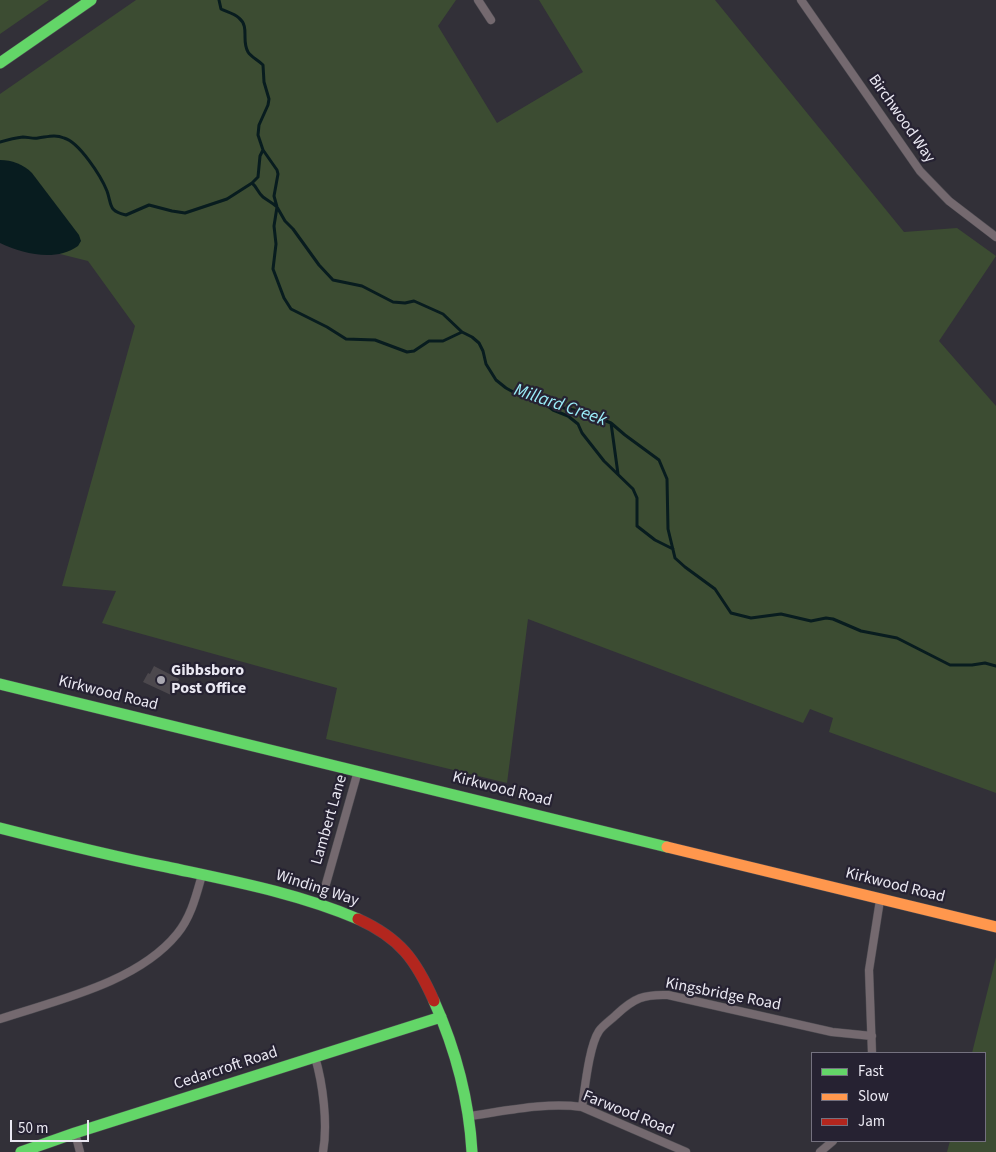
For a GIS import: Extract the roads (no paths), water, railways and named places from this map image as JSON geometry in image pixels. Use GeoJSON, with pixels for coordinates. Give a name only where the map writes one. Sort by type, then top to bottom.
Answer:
{"type":"FeatureCollection","features":[{"type":"Feature","properties":{"kind":"street"},"geometry":{"type":"LineString","coordinates":[[0,63],[91,0]]}},
{"type":"Feature","properties":{"kind":"street"},"geometry":{"type":"LineString","coordinates":[[478,0],[491,20]]}},
{"type":"Feature","properties":{"kind":"street","name":"Birchwood Way"},"geometry":{"type":"LineString","coordinates":[[801,0],[920,171],[950,201],[995,233]]}},
{"type":"Feature","properties":{"kind":"street","name":"Kirkwood Road"},"geometry":{"type":"LineString","coordinates":[[0,684],[996,927]]}},
{"type":"Feature","properties":{"kind":"street","name":"Lambert Lane"},"geometry":{"type":"LineString","coordinates":[[320,905],[358,771]]}},
{"type":"Feature","properties":{"kind":"street","name":"Winding Way"},"geometry":{"type":"LineString","coordinates":[[0,828],[284,893],[348,915],[378,928],[400,945],[416,963],[429,988],[457,1066],[469,1116],[472,1152]]}},
{"type":"Feature","properties":{"kind":"street"},"geometry":{"type":"LineString","coordinates":[[0,1019],[89,990],[141,966],[177,934],[188,917],[195,901],[202,875]]}},
{"type":"Feature","properties":{"kind":"street"},"geometry":{"type":"LineString","coordinates":[[872,1052],[869,970],[880,900]]}},
{"type":"Feature","properties":{"kind":"street","name":"Kingsbridge Road"},"geometry":{"type":"LineString","coordinates":[[582,1107],[591,1053],[598,1032],[624,1007],[638,998],[650,995],[668,995],[832,1032],[872,1036]]}},
{"type":"Feature","properties":{"kind":"street","name":"Cedarcroft Road"},"geometry":{"type":"LineString","coordinates":[[21,1152],[75,1133],[441,1017]]}},
{"type":"Feature","properties":{"kind":"street"},"geometry":{"type":"LineString","coordinates":[[315,1057],[322,1082],[325,1142],[323,1152]]}},
{"type":"Feature","properties":{"kind":"street","name":"Farwood Road"},"geometry":{"type":"LineString","coordinates":[[469,1116],[543,1106],[564,1105],[582,1107],[686,1152]]}},
{"type":"Feature","properties":{"kind":"street"},"geometry":{"type":"LineString","coordinates":[[75,1133],[80,1152]]}},
{"type":"Feature","properties":{"kind":"street"},"geometry":{"type":"LineString","coordinates":[[820,1152],[832,1142]]}},
{"type":"Feature","properties":{"kind":"waterway","name":"Millard Creek"},"geometry":{"type":"LineString","coordinates":[[219,0],[221,9],[235,15],[242,22],[248,52],[263,65],[264,82],[269,99],[259,125],[258,135],[263,150],[277,170],[274,196],[277,207],[285,221],[333,280],[362,286],[393,302],[405,303],[414,301],[443,314],[462,332],[479,343],[486,364],[496,380],[506,388],[515,393],[584,412],[611,423],[659,460],[667,479],[668,529],[675,558],[715,589],[731,613],[751,618],[781,614],[811,621],[826,618],[833,619],[861,631],[897,638],[950,665],[985,663],[996,666]]}},
{"type":"Feature","properties":{"kind":"waterway"},"geometry":{"type":"LineString","coordinates":[[0,142],[23,137],[54,136],[70,141],[83,153],[95,169],[107,191],[113,209],[126,215],[149,205],[185,213],[227,199],[258,177],[260,156],[263,150]]}},
{"type":"Feature","properties":{"kind":"waterway"},"geometry":{"type":"LineString","coordinates":[[252,183],[261,195],[277,207],[274,226],[276,244],[273,269],[284,298],[291,309],[346,339],[375,340],[407,352],[414,351],[429,341],[443,341],[462,332]]}},
{"type":"Feature","properties":{"kind":"waterway"},"geometry":{"type":"LineString","coordinates":[[543,402],[578,424],[582,433],[604,461],[633,489],[637,498],[637,526],[655,540],[673,549]]}},
{"type":"Feature","properties":{"kind":"waterway"},"geometry":{"type":"LineString","coordinates":[[611,423],[618,474]]}},
{"type":"Feature","properties":{"kind":"place","name":"Gibbsboro Post Office"},"geometry":{"type":"Point","coordinates":[161,680]}}]}
